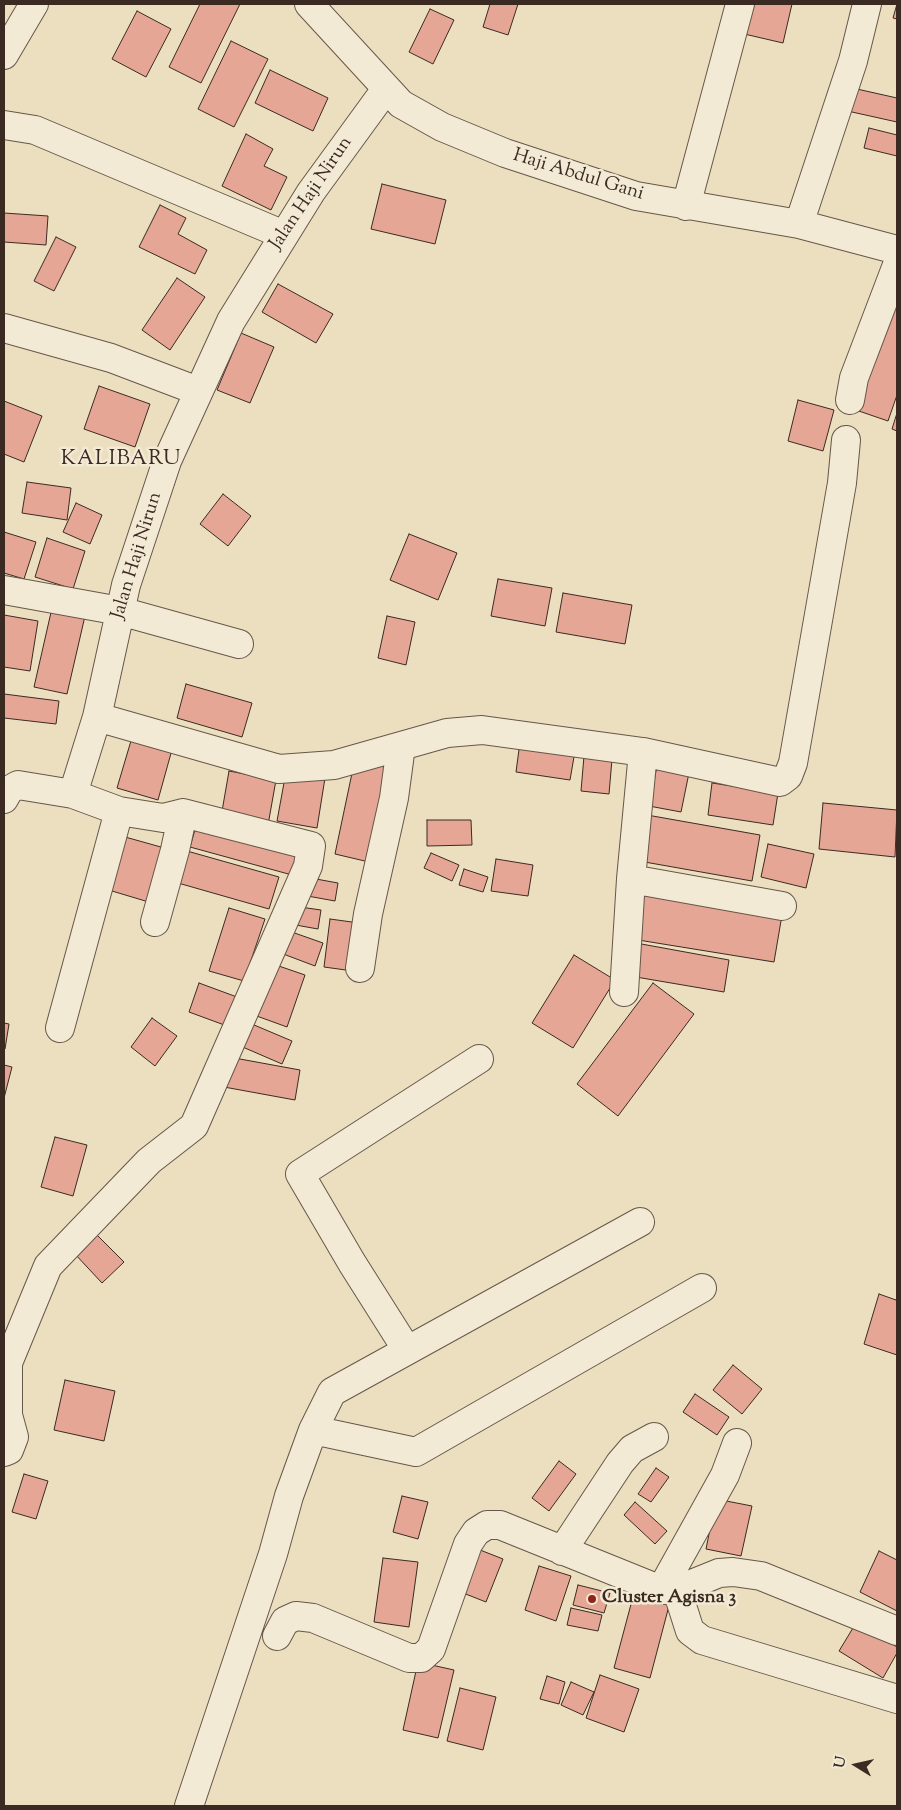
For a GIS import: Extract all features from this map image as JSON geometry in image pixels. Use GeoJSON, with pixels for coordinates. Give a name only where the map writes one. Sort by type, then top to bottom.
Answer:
{"type":"FeatureCollection","features":[{"type":"Feature","properties":{"kind":"street"},"geometry":{"type":"LineString","coordinates":[[4,55],[34,4]]}},
{"type":"Feature","properties":{"kind":"street","name":"Haji Abdul Gani"},"geometry":{"type":"LineString","coordinates":[[309,4],[401,104],[442,127],[505,153],[636,196],[799,224],[897,250]]}},
{"type":"Feature","properties":{"kind":"street"},"geometry":{"type":"LineString","coordinates":[[686,206],[740,4]]}},
{"type":"Feature","properties":{"kind":"street"},"geometry":{"type":"LineString","coordinates":[[799,224],[853,61],[867,4]]}},
{"type":"Feature","properties":{"kind":"street","name":"Jalan Haji Nirun"},"geometry":{"type":"LineString","coordinates":[[73,794],[97,717],[120,611],[138,546],[167,461],[198,391],[231,321],[284,235],[349,138],[386,89]]}},
{"type":"Feature","properties":{"kind":"street"},"geometry":{"type":"LineString","coordinates":[[4,125],[35,130],[284,235]]}},
{"type":"Feature","properties":{"kind":"street"},"geometry":{"type":"LineString","coordinates":[[850,400],[854,378],[897,265]]}},
{"type":"Feature","properties":{"kind":"street"},"geometry":{"type":"LineString","coordinates":[[4,328],[111,358],[198,391]]}},
{"type":"Feature","properties":{"kind":"street"},"geometry":{"type":"LineString","coordinates":[[97,717],[279,769],[334,765],[447,733],[482,730],[643,752],[780,782],[788,776],[795,753],[842,483],[846,440]]}},
{"type":"Feature","properties":{"kind":"street"},"geometry":{"type":"LineString","coordinates":[[4,590],[120,611],[239,644]]}},
{"type":"Feature","properties":{"kind":"street"},"geometry":{"type":"LineString","coordinates":[[360,968],[368,914],[394,798],[401,746]]}},
{"type":"Feature","properties":{"kind":"street"},"geometry":{"type":"LineString","coordinates":[[624,992],[631,879],[643,752]]}},
{"type":"Feature","properties":{"kind":"street"},"geometry":{"type":"LineString","coordinates":[[4,799],[9,790],[18,785],[73,794],[118,811],[163,818],[183,813],[311,846],[308,866],[194,1126],[149,1161],[48,1266],[8,1364],[8,1415],[14,1437],[9,1450],[4,1452]]}},
{"type":"Feature","properties":{"kind":"street"},"geometry":{"type":"LineString","coordinates":[[60,1028],[118,811]]}},
{"type":"Feature","properties":{"kind":"street"},"geometry":{"type":"LineString","coordinates":[[154,922],[176,850],[183,813]]}},
{"type":"Feature","properties":{"kind":"street"},"geometry":{"type":"LineString","coordinates":[[631,879],[782,906]]}},
{"type":"Feature","properties":{"kind":"street"},"geometry":{"type":"LineString","coordinates":[[407,1350],[352,1263],[300,1174],[479,1059]]}},
{"type":"Feature","properties":{"kind":"street"},"geometry":{"type":"LineString","coordinates":[[189,1806],[273,1554],[289,1496],[313,1430],[332,1392],[640,1222]]}},
{"type":"Feature","properties":{"kind":"street"},"geometry":{"type":"LineString","coordinates":[[313,1430],[416,1452],[702,1288]]}},
{"type":"Feature","properties":{"kind":"street"},"geometry":{"type":"LineString","coordinates":[[562,1551],[620,1463],[632,1449],[654,1437]]}},
{"type":"Feature","properties":{"kind":"street"},"geometry":{"type":"LineString","coordinates":[[669,1590],[725,1475],[737,1443]]}},
{"type":"Feature","properties":{"kind":"street"},"geometry":{"type":"LineString","coordinates":[[278,1636],[285,1621],[296,1616],[313,1618],[409,1658],[421,1658],[431,1649],[468,1544],[476,1532],[486,1525],[500,1525],[562,1551],[669,1590],[719,1573],[733,1572],[761,1576],[897,1632]]}},
{"type":"Feature","properties":{"kind":"street"},"geometry":{"type":"LineString","coordinates":[[669,1590],[690,1631],[702,1640],[897,1699]]}},
{"type":"Feature","properties":{"kind":"building"},"geometry":{"type":"Polygon","coordinates":[[[200,4],[240,4],[201,83],[169,67],[200,4]]]}},
{"type":"Feature","properties":{"kind":"building"},"geometry":{"type":"Polygon","coordinates":[[[490,4],[518,4],[508,35],[483,27],[490,4]]]}},
{"type":"Feature","properties":{"kind":"building"},"geometry":{"type":"Polygon","coordinates":[[[747,4],[792,4],[783,43],[740,33],[747,4]]]}},
{"type":"Feature","properties":{"kind":"building"},"geometry":{"type":"Polygon","coordinates":[[[897,4],[897,19],[893,18],[897,4]]]}},
{"type":"Feature","properties":{"kind":"building"},"geometry":{"type":"Polygon","coordinates":[[[430,9],[454,20],[433,64],[409,52],[430,9]]]}},
{"type":"Feature","properties":{"kind":"building"},"geometry":{"type":"Polygon","coordinates":[[[137,11],[171,29],[146,77],[112,59],[137,11]]]}},
{"type":"Feature","properties":{"kind":"building"},"geometry":{"type":"Polygon","coordinates":[[[231,41],[268,59],[234,127],[198,109],[231,41]]]}},
{"type":"Feature","properties":{"kind":"building"},"geometry":{"type":"Polygon","coordinates":[[[270,70],[328,98],[313,131],[255,103],[270,70]]]}},
{"type":"Feature","properties":{"kind":"building"},"geometry":{"type":"Polygon","coordinates":[[[848,87],[897,98],[897,122],[843,110],[848,87]]]}},
{"type":"Feature","properties":{"kind":"building"},"geometry":{"type":"Polygon","coordinates":[[[869,128],[897,135],[897,156],[864,148],[869,128]]]}},
{"type":"Feature","properties":{"kind":"building"},"geometry":{"type":"Polygon","coordinates":[[[246,134],[273,149],[264,166],[287,177],[271,210],[222,186],[246,134]]]}},
{"type":"Feature","properties":{"kind":"building"},"geometry":{"type":"Polygon","coordinates":[[[382,184],[446,200],[435,244],[371,229],[382,184]]]}},
{"type":"Feature","properties":{"kind":"building"},"geometry":{"type":"Polygon","coordinates":[[[160,205],[186,218],[178,234],[207,250],[195,274],[139,247],[160,205]]]}},
{"type":"Feature","properties":{"kind":"building"},"geometry":{"type":"Polygon","coordinates":[[[4,213],[48,216],[46,245],[4,242],[4,213]]]}},
{"type":"Feature","properties":{"kind":"building"},"geometry":{"type":"Polygon","coordinates":[[[56,237],[76,247],[54,291],[34,281],[56,237]]]}},
{"type":"Feature","properties":{"kind":"building"},"geometry":{"type":"Polygon","coordinates":[[[177,278],[205,297],[170,350],[142,330],[177,278]]]}},
{"type":"Feature","properties":{"kind":"building"},"geometry":{"type":"Polygon","coordinates":[[[897,283],[897,395],[888,421],[853,409],[897,283]]]}},
{"type":"Feature","properties":{"kind":"building"},"geometry":{"type":"Polygon","coordinates":[[[278,284],[333,314],[316,343],[262,312],[278,284]]]}},
{"type":"Feature","properties":{"kind":"building"},"geometry":{"type":"Polygon","coordinates":[[[241,333],[274,347],[250,403],[217,390],[241,333]]]}},
{"type":"Feature","properties":{"kind":"building"},"geometry":{"type":"Polygon","coordinates":[[[99,386],[150,404],[135,447],[84,429],[99,386]]]}},
{"type":"Feature","properties":{"kind":"building"},"geometry":{"type":"Polygon","coordinates":[[[798,400],[834,410],[823,451],[788,441],[798,400]]]}},
{"type":"Feature","properties":{"kind":"building"},"geometry":{"type":"Polygon","coordinates":[[[4,401],[42,416],[24,462],[4,454],[4,401]]]}},
{"type":"Feature","properties":{"kind":"building"},"geometry":{"type":"Polygon","coordinates":[[[897,413],[897,431],[892,429],[897,413]]]}},
{"type":"Feature","properties":{"kind":"building"},"geometry":{"type":"Polygon","coordinates":[[[27,482],[71,488],[67,520],[22,513],[27,482]]]}},
{"type":"Feature","properties":{"kind":"building"},"geometry":{"type":"Polygon","coordinates":[[[223,494],[251,516],[228,546],[200,524],[223,494]]]}},
{"type":"Feature","properties":{"kind":"building"},"geometry":{"type":"Polygon","coordinates":[[[76,503],[102,515],[90,544],[63,532],[76,503]]]}},
{"type":"Feature","properties":{"kind":"building"},"geometry":{"type":"Polygon","coordinates":[[[4,532],[36,542],[24,579],[4,573],[4,532]]]}},
{"type":"Feature","properties":{"kind":"building"},"geometry":{"type":"Polygon","coordinates":[[[409,534],[457,553],[438,600],[390,580],[409,534]]]}},
{"type":"Feature","properties":{"kind":"building"},"geometry":{"type":"Polygon","coordinates":[[[47,538],[85,551],[73,589],[35,577],[47,538]]]}},
{"type":"Feature","properties":{"kind":"building"},"geometry":{"type":"Polygon","coordinates":[[[498,579],[552,588],[545,626],[491,616],[498,579]]]}},
{"type":"Feature","properties":{"kind":"building"},"geometry":{"type":"Polygon","coordinates":[[[563,593],[632,605],[625,644],[556,632],[563,593]]]}},
{"type":"Feature","properties":{"kind":"building"},"geometry":{"type":"Polygon","coordinates":[[[52,608],[85,616],[67,694],[34,687],[52,608]]]}},
{"type":"Feature","properties":{"kind":"building"},"geometry":{"type":"Polygon","coordinates":[[[4,615],[38,621],[30,671],[4,667],[4,615]]]}},
{"type":"Feature","properties":{"kind":"building"},"geometry":{"type":"Polygon","coordinates":[[[387,616],[415,622],[406,665],[378,658],[387,616]]]}},
{"type":"Feature","properties":{"kind":"building"},"geometry":{"type":"Polygon","coordinates":[[[186,684],[252,703],[242,737],[177,718],[186,684]]]}},
{"type":"Feature","properties":{"kind":"building"},"geometry":{"type":"Polygon","coordinates":[[[4,694],[59,701],[56,724],[4,718],[4,694]]]}},
{"type":"Feature","properties":{"kind":"building"},"geometry":{"type":"Polygon","coordinates":[[[133,734],[173,746],[158,800],[117,788],[133,734]]]}},
{"type":"Feature","properties":{"kind":"building"},"geometry":{"type":"Polygon","coordinates":[[[520,742],[575,751],[570,780],[516,772],[520,742]]]}},
{"type":"Feature","properties":{"kind":"building"},"geometry":{"type":"Polygon","coordinates":[[[584,756],[612,759],[609,794],[581,791],[584,756]]]}},
{"type":"Feature","properties":{"kind":"building"},"geometry":{"type":"Polygon","coordinates":[[[355,759],[389,766],[369,862],[335,854],[355,759]]]}},
{"type":"Feature","properties":{"kind":"building"},"geometry":{"type":"Polygon","coordinates":[[[658,761],[690,768],[681,812],[649,806],[658,761]]]}},
{"type":"Feature","properties":{"kind":"building"},"geometry":{"type":"Polygon","coordinates":[[[229,771],[276,780],[268,825],[221,817],[229,771]]]}},
{"type":"Feature","properties":{"kind":"building"},"geometry":{"type":"Polygon","coordinates":[[[286,772],[325,778],[317,828],[277,821],[286,772]]]}},
{"type":"Feature","properties":{"kind":"building"},"geometry":{"type":"Polygon","coordinates":[[[712,783],[778,793],[773,825],[708,815],[712,783]]]}},
{"type":"Feature","properties":{"kind":"building"},"geometry":{"type":"Polygon","coordinates":[[[823,803],[897,810],[895,857],[819,849],[823,803]]]}},
{"type":"Feature","properties":{"kind":"building"},"geometry":{"type":"Polygon","coordinates":[[[647,815],[760,835],[752,881],[639,861],[647,815]]]}},
{"type":"Feature","properties":{"kind":"building"},"geometry":{"type":"Polygon","coordinates":[[[427,820],[471,820],[472,845],[427,846],[427,820]]]}},
{"type":"Feature","properties":{"kind":"building"},"geometry":{"type":"Polygon","coordinates":[[[197,823],[298,851],[292,875],[190,847],[197,823]]]}},
{"type":"Feature","properties":{"kind":"building"},"geometry":{"type":"Polygon","coordinates":[[[118,835],[168,849],[152,903],[102,888],[118,835]]]}},
{"type":"Feature","properties":{"kind":"building"},"geometry":{"type":"Polygon","coordinates":[[[768,844],[814,854],[806,888],[761,877],[768,844]]]}},
{"type":"Feature","properties":{"kind":"building"},"geometry":{"type":"Polygon","coordinates":[[[180,849],[279,877],[269,909],[171,881],[180,849]]]}},
{"type":"Feature","properties":{"kind":"building"},"geometry":{"type":"Polygon","coordinates":[[[431,853],[459,865],[452,881],[424,868],[431,853]]]}},
{"type":"Feature","properties":{"kind":"building"},"geometry":{"type":"Polygon","coordinates":[[[496,859],[533,865],[528,896],[491,891],[496,859]]]}},
{"type":"Feature","properties":{"kind":"building"},"geometry":{"type":"Polygon","coordinates":[[[464,869],[488,877],[483,892],[459,885],[464,869]]]}},
{"type":"Feature","properties":{"kind":"building"},"geometry":{"type":"Polygon","coordinates":[[[305,877],[338,883],[335,901],[302,895],[305,877]]]}},
{"type":"Feature","properties":{"kind":"building"},"geometry":{"type":"Polygon","coordinates":[[[639,892],[782,915],[774,962],[632,939],[639,892]]]}},
{"type":"Feature","properties":{"kind":"building"},"geometry":{"type":"Polygon","coordinates":[[[293,906],[321,910],[318,929],[290,924],[293,906]]]}},
{"type":"Feature","properties":{"kind":"building"},"geometry":{"type":"Polygon","coordinates":[[[229,908],[265,919],[244,981],[209,971],[229,908]]]}},
{"type":"Feature","properties":{"kind":"building"},"geometry":{"type":"Polygon","coordinates":[[[330,919],[359,923],[353,971],[324,967],[330,919]]]}},
{"type":"Feature","properties":{"kind":"building"},"geometry":{"type":"Polygon","coordinates":[[[286,930],[323,943],[315,966],[278,952],[286,930]]]}},
{"type":"Feature","properties":{"kind":"building"},"geometry":{"type":"Polygon","coordinates":[[[636,943],[729,960],[724,992],[630,976],[636,943]]]}},
{"type":"Feature","properties":{"kind":"building"},"geometry":{"type":"Polygon","coordinates":[[[574,955],[615,980],[573,1048],[532,1023],[574,955]]]}},
{"type":"Feature","properties":{"kind":"building"},"geometry":{"type":"Polygon","coordinates":[[[273,964],[305,975],[287,1027],[254,1015],[273,964]]]}},
{"type":"Feature","properties":{"kind":"building"},"geometry":{"type":"Polygon","coordinates":[[[199,983],[237,997],[227,1026],[189,1012],[199,983]]]}},
{"type":"Feature","properties":{"kind":"building"},"geometry":{"type":"Polygon","coordinates":[[[653,983],[694,1014],[618,1116],[577,1084],[653,983]]]}},
{"type":"Feature","properties":{"kind":"building"},"geometry":{"type":"Polygon","coordinates":[[[152,1018],[177,1036],[155,1066],[131,1047],[152,1018]]]}},
{"type":"Feature","properties":{"kind":"building"},"geometry":{"type":"Polygon","coordinates":[[[247,1022],[292,1041],[282,1064],[238,1045],[247,1022]]]}},
{"type":"Feature","properties":{"kind":"building"},"geometry":{"type":"Polygon","coordinates":[[[4,1023],[9,1024],[5,1049],[4,1049],[4,1023]]]}},
{"type":"Feature","properties":{"kind":"building"},"geometry":{"type":"Polygon","coordinates":[[[229,1057],[300,1070],[295,1100],[224,1087],[229,1057]]]}},
{"type":"Feature","properties":{"kind":"building"},"geometry":{"type":"Polygon","coordinates":[[[4,1065],[12,1067],[4,1098],[4,1065]]]}},
{"type":"Feature","properties":{"kind":"building"},"geometry":{"type":"Polygon","coordinates":[[[55,1137],[87,1145],[73,1196],[41,1187],[55,1137]]]}},
{"type":"Feature","properties":{"kind":"building"},"geometry":{"type":"Polygon","coordinates":[[[95,1233],[124,1262],[102,1283],[74,1253],[95,1233]]]}},
{"type":"Feature","properties":{"kind":"building"},"geometry":{"type":"Polygon","coordinates":[[[879,1294],[896,1300],[897,1297],[897,1355],[864,1344],[879,1294]]]}},
{"type":"Feature","properties":{"kind":"building"},"geometry":{"type":"Polygon","coordinates":[[[733,1365],[762,1389],[742,1414],[713,1390],[733,1365]]]}},
{"type":"Feature","properties":{"kind":"building"},"geometry":{"type":"Polygon","coordinates":[[[65,1380],[115,1391],[104,1441],[54,1430],[65,1380]]]}},
{"type":"Feature","properties":{"kind":"building"},"geometry":{"type":"Polygon","coordinates":[[[695,1394],[729,1417],[717,1435],[683,1412],[695,1394]]]}},
{"type":"Feature","properties":{"kind":"building"},"geometry":{"type":"Polygon","coordinates":[[[559,1461],[576,1474],[549,1511],[532,1498],[559,1461]]]}},
{"type":"Feature","properties":{"kind":"building"},"geometry":{"type":"Polygon","coordinates":[[[656,1468],[669,1477],[651,1502],[638,1494],[656,1468]]]}},
{"type":"Feature","properties":{"kind":"building"},"geometry":{"type":"Polygon","coordinates":[[[24,1474],[48,1481],[36,1519],[12,1512],[24,1474]]]}},
{"type":"Feature","properties":{"kind":"building"},"geometry":{"type":"Polygon","coordinates":[[[402,1496],[428,1502],[418,1539],[393,1532],[402,1496]]]}},
{"type":"Feature","properties":{"kind":"building"},"geometry":{"type":"Polygon","coordinates":[[[716,1499],[752,1506],[741,1556],[706,1549],[716,1499]]]}},
{"type":"Feature","properties":{"kind":"building"},"geometry":{"type":"Polygon","coordinates":[[[635,1502],[667,1531],[655,1544],[624,1515],[635,1502]]]}},
{"type":"Feature","properties":{"kind":"building"},"geometry":{"type":"Polygon","coordinates":[[[475,1548],[503,1559],[486,1602],[458,1591],[475,1548]]]}},
{"type":"Feature","properties":{"kind":"building"},"geometry":{"type":"Polygon","coordinates":[[[879,1551],[897,1560],[897,1611],[860,1592],[879,1551]]]}},
{"type":"Feature","properties":{"kind":"building"},"geometry":{"type":"Polygon","coordinates":[[[383,1558],[418,1562],[409,1627],[374,1622],[383,1558]]]}},
{"type":"Feature","properties":{"kind":"building"},"geometry":{"type":"Polygon","coordinates":[[[539,1566],[571,1576],[556,1621],[525,1610],[539,1566]]]}},
{"type":"Feature","properties":{"kind":"building","name":"Cluster Agisna 3"},"geometry":{"type":"Polygon","coordinates":[[[578,1585],[610,1593],[604,1613],[573,1605],[578,1585]]]}},
{"type":"Feature","properties":{"kind":"building"},"geometry":{"type":"Polygon","coordinates":[[[634,1593],[670,1602],[650,1678],[614,1668],[634,1593]]]}},
{"type":"Feature","properties":{"kind":"building"},"geometry":{"type":"Polygon","coordinates":[[[571,1608],[602,1615],[598,1631],[567,1625],[571,1608]]]}},
{"type":"Feature","properties":{"kind":"building"},"geometry":{"type":"Polygon","coordinates":[[[856,1623],[897,1647],[897,1653],[883,1678],[839,1651],[856,1623]]]}},
{"type":"Feature","properties":{"kind":"building"},"geometry":{"type":"Polygon","coordinates":[[[418,1662],[454,1670],[438,1738],[403,1730],[418,1662]]]}},
{"type":"Feature","properties":{"kind":"building"},"geometry":{"type":"Polygon","coordinates":[[[600,1675],[639,1689],[624,1732],[586,1718],[600,1675]]]}},
{"type":"Feature","properties":{"kind":"building"},"geometry":{"type":"Polygon","coordinates":[[[547,1676],[565,1682],[559,1704],[540,1699],[547,1676]]]}},
{"type":"Feature","properties":{"kind":"building"},"geometry":{"type":"Polygon","coordinates":[[[571,1682],[594,1692],[583,1715],[561,1705],[571,1682]]]}},
{"type":"Feature","properties":{"kind":"building"},"geometry":{"type":"Polygon","coordinates":[[[460,1688],[496,1697],[483,1750],[447,1741],[460,1688]]]}},
{"type":"Feature","properties":{"kind":"place","name":"Cluster Agisna 3"},"geometry":{"type":"Point","coordinates":[592,1599]}},
{"type":"Feature","properties":{"kind":"district","name":"KALIBARU"},"geometry":{"type":"Point","coordinates":[121,460]}}]}
